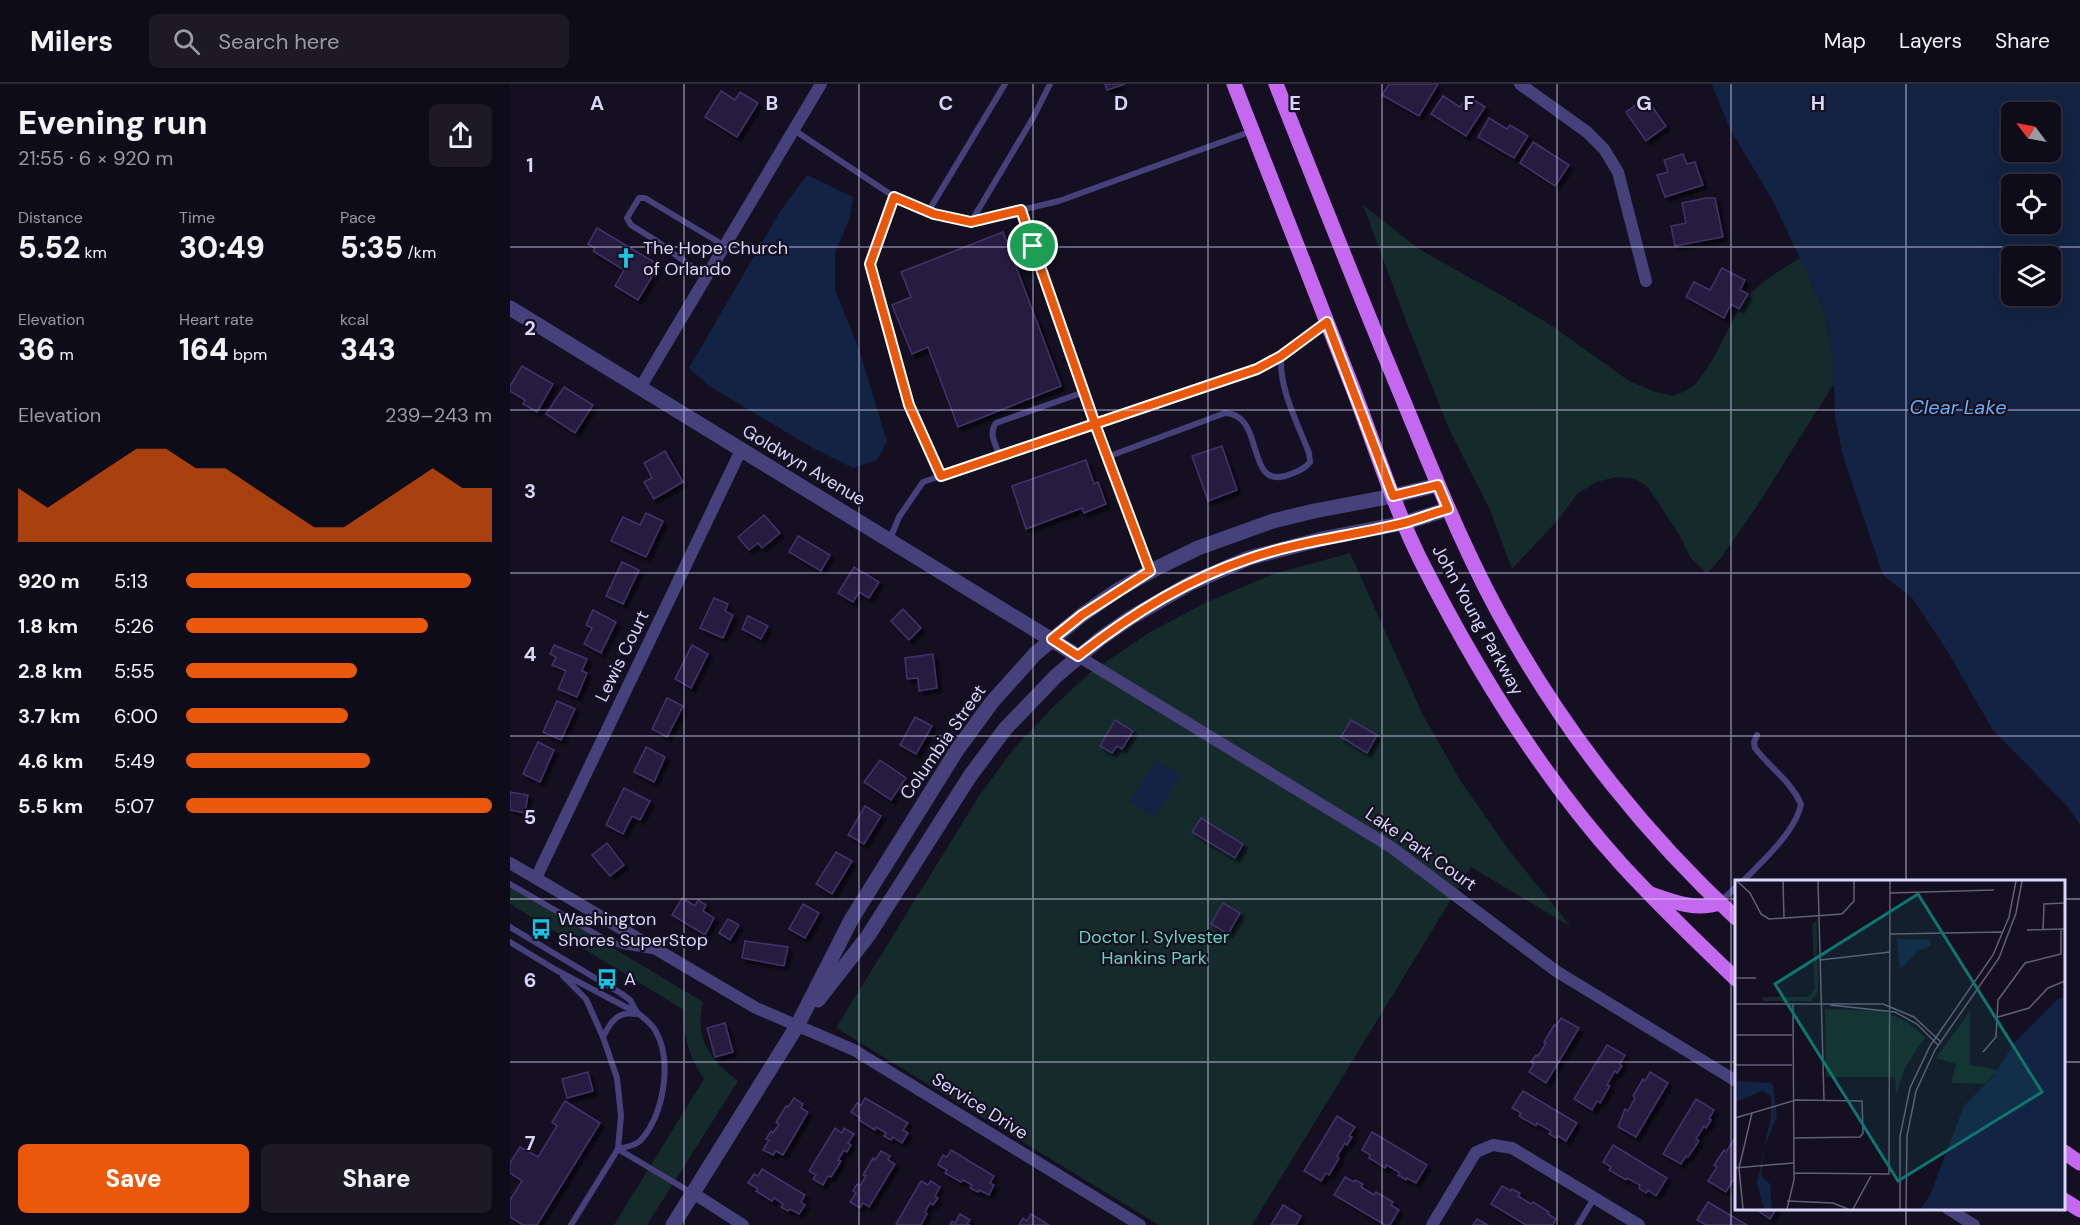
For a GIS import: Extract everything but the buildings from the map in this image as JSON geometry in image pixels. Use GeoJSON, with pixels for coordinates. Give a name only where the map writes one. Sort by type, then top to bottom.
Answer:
{"type":"FeatureCollection","features":[{"type":"Feature","properties":{"kind":"main road","name":"John Young Parkway"},"geometry":{"type":"LineString","coordinates":[[1234,84],[1404,523],[1422,563],[1471,654],[1523,737],[1587,824],[1649,893],[1735,977]]}},
{"type":"Feature","properties":{"kind":"main road","name":"John Young Parkway"},"geometry":{"type":"LineString","coordinates":[[1276,84],[1438,485],[1483,585],[1512,637],[1585,747],[1628,802],[1675,856],[1735,916]]}},
{"type":"Feature","properties":{"kind":"main road"},"geometry":{"type":"LineString","coordinates":[[1649,893],[1685,905],[1710,906],[1720,903]]}},
{"type":"Feature","properties":{"kind":"main road"},"geometry":{"type":"LineString","coordinates":[[2065,1153],[2080,1163]]}},
{"type":"Feature","properties":{"kind":"main road"},"geometry":{"type":"LineString","coordinates":[[2065,1201],[2080,1210]]}},
{"type":"Feature","properties":{"kind":"street"},"geometry":{"type":"LineString","coordinates":[[640,388],[821,84]]}},
{"type":"Feature","properties":{"kind":"street"},"geometry":{"type":"LineString","coordinates":[[1520,84],[1587,132],[1604,149],[1618,172],[1646,281]]}},
{"type":"Feature","properties":{"kind":"street","name":"Goldwyn Avenue"},"geometry":{"type":"LineString","coordinates":[[510,308],[1078,656]]}},
{"type":"Feature","properties":{"kind":"street","name":"Lewis Court"},"geometry":{"type":"LineString","coordinates":[[536,878],[741,450]]}},
{"type":"Feature","properties":{"kind":"street","name":"Columbia Street"},"geometry":{"type":"LineString","coordinates":[[673,1225],[797,1026],[851,920],[957,750],[992,702],[1035,654],[1082,615],[1150,571],[1198,548],[1273,520],[1438,485]]}},
{"type":"Feature","properties":{"kind":"street","name":"Columbia Street"},"geometry":{"type":"LineString","coordinates":[[797,1026],[868,936],[986,753],[1029,702],[1078,656],[1149,606],[1221,569],[1290,546],[1404,523],[1448,509]]}},
{"type":"Feature","properties":{"kind":"street","name":"Lake Park Court"},"geometry":{"type":"LineString","coordinates":[[1078,656],[1391,847],[1556,971],[1735,1080]]}},
{"type":"Feature","properties":{"kind":"street","name":"Service Drive"},"geometry":{"type":"LineString","coordinates":[[510,862],[756,1008],[854,1050],[1140,1225]]}},
{"type":"Feature","properties":{"kind":"street"},"geometry":{"type":"LineString","coordinates":[[1432,1225],[1476,1152],[1493,1144],[1512,1148],[1639,1225]]}},
{"type":"Feature","properties":{"kind":"street"},"geometry":{"type":"LineString","coordinates":[[693,1193],[743,1225]]}},
{"type":"Feature","properties":{"kind":"street"},"geometry":{"type":"LineString","coordinates":[[1949,1210],[1974,1225]]}},
{"type":"Feature","properties":{"kind":"lane"},"geometry":{"type":"LineString","coordinates":[[928,212],[1005,84]]}},
{"type":"Feature","properties":{"kind":"lane"},"geometry":{"type":"LineString","coordinates":[[971,222],[1033,118],[1050,84]]}},
{"type":"Feature","properties":{"kind":"lane"},"geometry":{"type":"LineString","coordinates":[[794,130],[894,197],[928,212],[971,222],[1059,201],[1253,131]]}},
{"type":"Feature","properties":{"kind":"lane"},"geometry":{"type":"LineString","coordinates":[[894,197],[870,264],[909,405],[941,476]]}},
{"type":"Feature","properties":{"kind":"lane"},"geometry":{"type":"LineString","coordinates":[[706,277],[656,240],[631,225],[627,218],[639,198],[645,198],[726,246]]}},
{"type":"Feature","properties":{"kind":"lane"},"geometry":{"type":"LineString","coordinates":[[1021,210],[1095,424],[1150,571]]}},
{"type":"Feature","properties":{"kind":"lane"},"geometry":{"type":"LineString","coordinates":[[889,540],[899,517],[923,482],[1257,369],[1281,356],[1327,322]]}},
{"type":"Feature","properties":{"kind":"lane"},"geometry":{"type":"LineString","coordinates":[[1107,457],[1225,413],[1240,418],[1250,430],[1261,469],[1266,474],[1286,476],[1306,467],[1310,462],[1309,453],[1284,386],[1281,356]]}},
{"type":"Feature","properties":{"kind":"lane"},"geometry":{"type":"LineString","coordinates":[[1000,456],[992,435],[992,429],[996,423],[1084,392]]}},
{"type":"Feature","properties":{"kind":"lane"},"geometry":{"type":"LineString","coordinates":[[1744,880],[1792,825],[1801,804],[1797,794],[1755,748],[1754,742],[1757,735]]}},
{"type":"Feature","properties":{"kind":"lane"},"geometry":{"type":"LineString","coordinates":[[510,884],[606,940],[623,946],[663,953]]}},
{"type":"Feature","properties":{"kind":"lane"},"geometry":{"type":"LineString","coordinates":[[1720,903],[1735,889]]}},
{"type":"Feature","properties":{"kind":"lane"},"geometry":{"type":"LineString","coordinates":[[510,927],[622,994],[630,1000],[639,1014]]}},
{"type":"Feature","properties":{"kind":"lane"},"geometry":{"type":"LineString","coordinates":[[510,942],[556,970],[639,1014],[656,1031],[664,1057],[664,1087],[649,1127],[639,1143],[618,1149]]}},
{"type":"Feature","properties":{"kind":"lane"},"geometry":{"type":"LineString","coordinates":[[556,970],[586,999],[603,1037],[617,1078],[621,1116],[618,1149],[571,1225]]}},
{"type":"Feature","properties":{"kind":"lane"},"geometry":{"type":"LineString","coordinates":[[603,1037],[610,1024],[620,1015],[639,1014]]}},
{"type":"Feature","properties":{"kind":"lane"},"geometry":{"type":"LineString","coordinates":[[618,1149],[693,1193]]}},
{"type":"Feature","properties":{"kind":"lane"},"geometry":{"type":"LineString","coordinates":[[1578,1225],[1594,1197]]}},
{"type":"Feature","properties":{"kind":"green space"},"geometry":{"type":"Polygon","coordinates":[[[1363,205],[1419,249],[1552,326],[1629,381],[1653,391],[1674,396],[1692,387],[1702,376],[1750,294],[1770,277],[1800,258],[1824,310],[1835,382],[1757,506],[1707,574],[1690,557],[1680,536],[1648,487],[1635,479],[1617,477],[1596,482],[1577,494],[1559,519],[1512,569],[1490,510],[1449,429],[1363,205]]]}},
{"type":"Feature","properties":{"kind":"green space","name":"Doctor I. Sylvester Hankins Park"},"geometry":{"type":"Polygon","coordinates":[[[1350,553],[1422,713],[1460,780],[1508,849],[1571,927],[1471,867],[1252,1225],[1159,1225],[836,1028],[979,796],[1014,748],[1055,705],[1091,672],[1150,632],[1205,603],[1273,574],[1350,553]]]}},
{"type":"Feature","properties":{"kind":"green space"},"geometry":{"type":"Polygon","coordinates":[[[510,886],[703,1002],[701,1027],[707,1048],[719,1065],[738,1081],[647,1225],[614,1225],[704,1079],[694,1063],[688,1046],[684,1010],[510,904],[510,886]]]}},
{"type":"Feature","properties":{"kind":"water","name":"Clear Lake"},"geometry":{"type":"Polygon","coordinates":[[[1712,84],[2080,84],[2080,825],[2068,807],[1993,730],[1946,649],[1912,598],[1883,575],[1843,456],[1835,417],[1833,357],[1824,310],[1774,203],[1729,127],[1712,84]]]}},
{"type":"Feature","properties":{"kind":"water"},"geometry":{"type":"Polygon","coordinates":[[[807,175],[853,197],[850,217],[835,253],[835,290],[859,349],[887,442],[877,460],[853,468],[811,447],[709,386],[689,368],[781,210],[807,175]]]}},
{"type":"Feature","properties":{"kind":"water"},"geometry":{"type":"Polygon","coordinates":[[[1156,760],[1181,775],[1155,817],[1129,802],[1156,760]]]}},
{"type":"Feature","properties":{"kind":"place","name":"The Hope Church of Orlando"},"geometry":{"type":"Point","coordinates":[626,258]}},
{"type":"Feature","properties":{"kind":"place","name":"Washington Shores SuperStop"},"geometry":{"type":"Point","coordinates":[541,929]}},
{"type":"Feature","properties":{"kind":"place","name":"A"},"geometry":{"type":"Point","coordinates":[607,979]}},
{"type":"Feature","properties":{"kind":"route"},"geometry":{"type":"LineString","coordinates":[[1033,246],[1021,210],[971,222],[934,214],[894,197],[870,264],[909,405],[941,476],[1095,424],[1257,369],[1281,356],[1327,322],[1393,496],[1438,485],[1448,509],[1404,523],[1290,546],[1221,569],[1191,583],[1130,618],[1078,656],[1052,639],[1118,590],[1150,571],[1095,424],[1033,246]]}}]}
